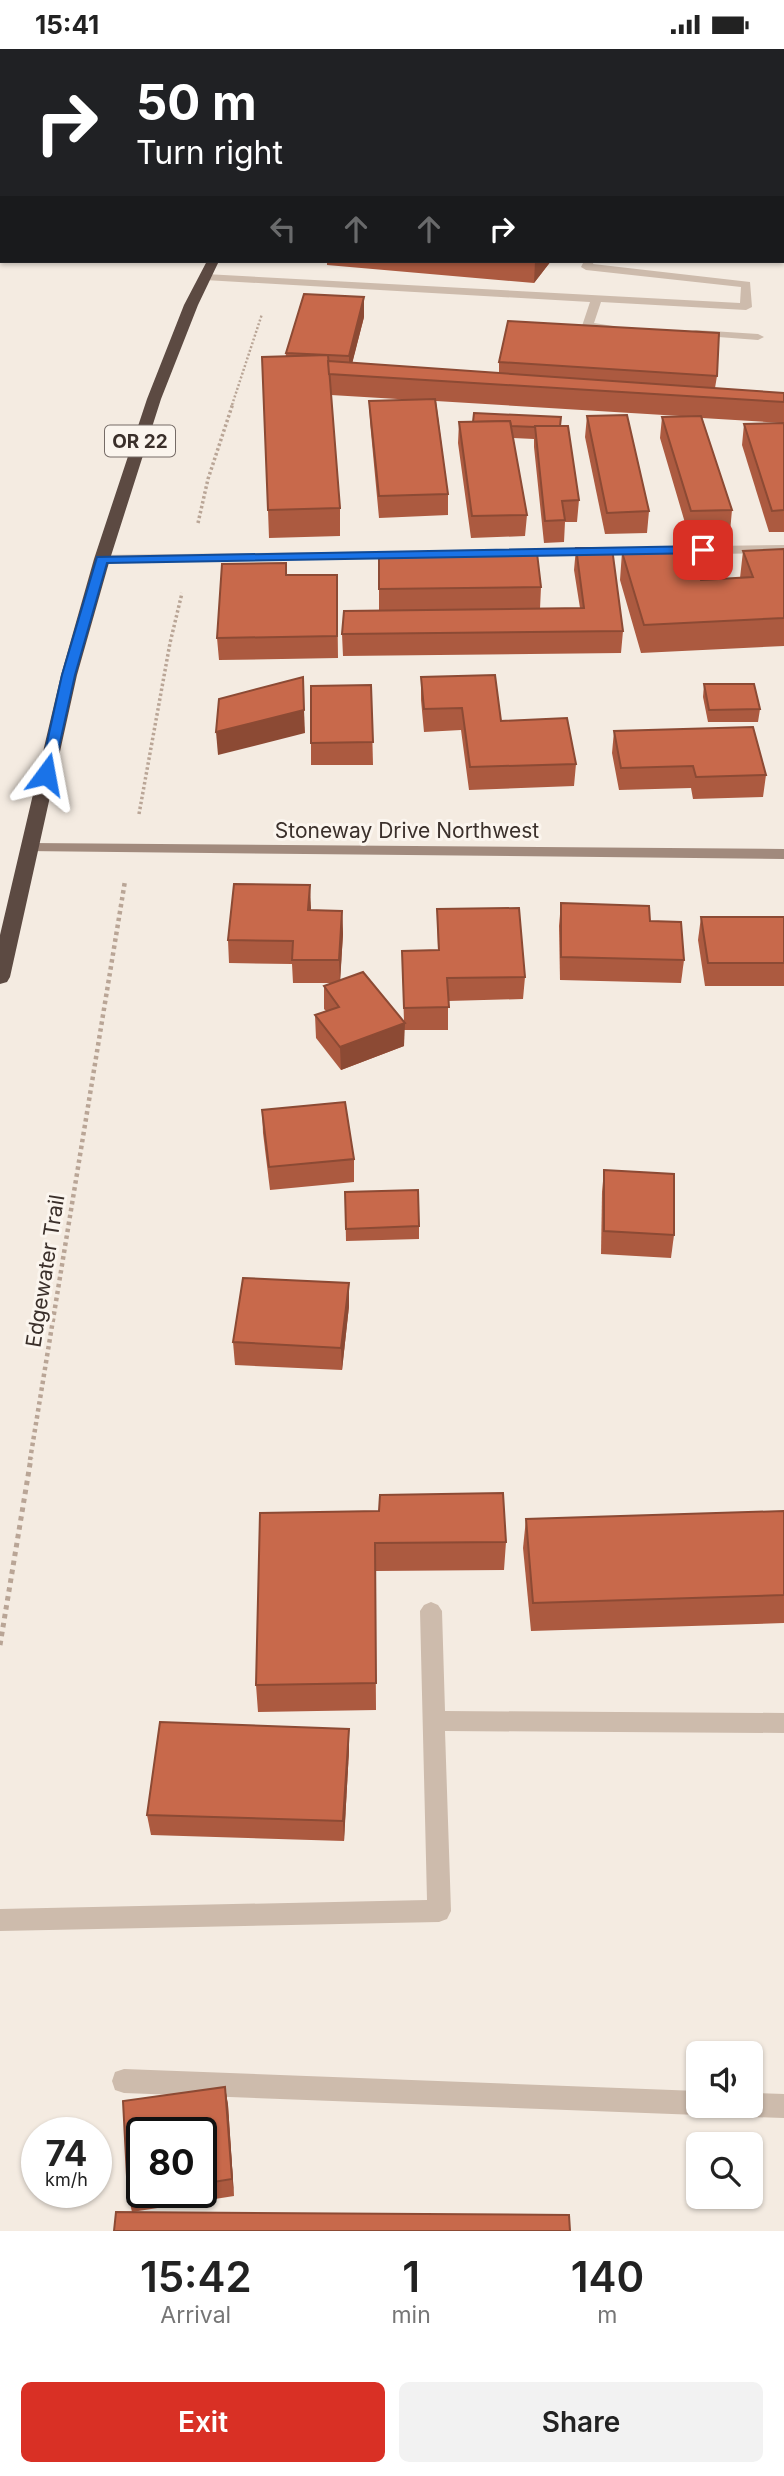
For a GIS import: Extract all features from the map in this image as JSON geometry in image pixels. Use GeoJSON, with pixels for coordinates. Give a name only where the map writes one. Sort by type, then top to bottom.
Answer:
{"type":"FeatureCollection","features":[{"type":"Feature","properties":{"kind":"highway","name":"OR 22"},"geometry":{"type":"LineString","coordinates":[[0,977],[69,675],[102,559],[154,399],[191,305],[213,263]]}},
{"type":"Feature","properties":{"kind":"street","name":"Stoneway Drive Northwest"},"geometry":{"type":"LineString","coordinates":[[30,848],[784,854]]}},
{"type":"Feature","properties":{"kind":"lane"},"geometry":{"type":"LineString","coordinates":[[205,277],[746,307],[746,284],[586,267],[588,263]]}},
{"type":"Feature","properties":{"kind":"lane"},"geometry":{"type":"LineString","coordinates":[[588,327],[596,300]]}},
{"type":"Feature","properties":{"kind":"lane"},"geometry":{"type":"LineString","coordinates":[[574,326],[627,329]]}},
{"type":"Feature","properties":{"kind":"lane"},"geometry":{"type":"LineString","coordinates":[[679,332],[758,337]]}},
{"type":"Feature","properties":{"kind":"lane"},"geometry":{"type":"LineString","coordinates":[[102,559],[784,549]]}},
{"type":"Feature","properties":{"kind":"lane"},"geometry":{"type":"LineString","coordinates":[[0,1920],[439,1911],[431,1611]]}},
{"type":"Feature","properties":{"kind":"lane"},"geometry":{"type":"LineString","coordinates":[[435,1721],[784,1723]]}},
{"type":"Feature","properties":{"kind":"lane"},"geometry":{"type":"LineString","coordinates":[[124,2081],[686,2103]]}},
{"type":"Feature","properties":{"kind":"lane"},"geometry":{"type":"LineString","coordinates":[[763,2105],[784,2106]]}},
{"type":"Feature","properties":{"kind":"path","name":"Edgewater Trail"},"geometry":{"type":"LineString","coordinates":[[0,1645],[121,902]]}},
{"type":"Feature","properties":{"kind":"building"},"geometry":{"type":"Polygon","coordinates":[[[304,294],[364,297],[349,356],[286,353],[304,294]]]}},
{"type":"Feature","properties":{"kind":"building"},"geometry":{"type":"Polygon","coordinates":[[[508,321],[719,333],[717,376],[499,362],[508,321]]]}},
{"type":"Feature","properties":{"kind":"building"},"geometry":{"type":"Polygon","coordinates":[[[328,355],[340,508],[268,510],[262,357],[328,355]]]}},
{"type":"Feature","properties":{"kind":"building"},"geometry":{"type":"Polygon","coordinates":[[[328,361],[784,393],[784,402],[329,374],[328,361]]]}},
{"type":"Feature","properties":{"kind":"building"},"geometry":{"type":"Polygon","coordinates":[[[435,399],[448,494],[379,496],[369,401],[435,399]]]}},
{"type":"Feature","properties":{"kind":"building"},"geometry":{"type":"Polygon","coordinates":[[[474,413],[561,417],[560,426],[511,426],[510,421],[473,422],[474,413]]]}},
{"type":"Feature","properties":{"kind":"building"},"geometry":{"type":"Polygon","coordinates":[[[627,415],[649,511],[607,513],[587,416],[627,415]]]}},
{"type":"Feature","properties":{"kind":"building"},"geometry":{"type":"Polygon","coordinates":[[[701,416],[732,510],[691,511],[662,417],[701,416]]]}},
{"type":"Feature","properties":{"kind":"building"},"geometry":{"type":"Polygon","coordinates":[[[510,421],[527,515],[472,516],[459,422],[510,421]]]}},
{"type":"Feature","properties":{"kind":"building"},"geometry":{"type":"Polygon","coordinates":[[[784,423],[784,510],[772,511],[744,424],[784,423]]]}},
{"type":"Feature","properties":{"kind":"building"},"geometry":{"type":"Polygon","coordinates":[[[535,426],[568,426],[579,500],[562,501],[565,520],[545,521],[535,426]]]}},
{"type":"Feature","properties":{"kind":"building"},"geometry":{"type":"Polygon","coordinates":[[[576,548],[612,548],[623,631],[342,634],[344,611],[584,608],[576,548]]]}},
{"type":"Feature","properties":{"kind":"building"},"geometry":{"type":"Polygon","coordinates":[[[690,549],[701,580],[753,577],[743,551],[784,549],[784,618],[644,625],[622,552],[690,549]]]}},
{"type":"Feature","properties":{"kind":"building"},"geometry":{"type":"Polygon","coordinates":[[[537,553],[541,587],[379,589],[379,555],[537,553]]]}},
{"type":"Feature","properties":{"kind":"building"},"geometry":{"type":"Polygon","coordinates":[[[286,563],[286,575],[337,575],[337,636],[217,638],[222,564],[286,563]]]}},
{"type":"Feature","properties":{"kind":"building"},"geometry":{"type":"Polygon","coordinates":[[[495,675],[501,721],[567,718],[576,764],[470,767],[462,708],[424,709],[421,677],[495,675]]]}},
{"type":"Feature","properties":{"kind":"building"},"geometry":{"type":"Polygon","coordinates":[[[303,677],[304,710],[216,732],[219,699],[303,677]]]}},
{"type":"Feature","properties":{"kind":"building"},"geometry":{"type":"Polygon","coordinates":[[[704,684],[754,684],[760,709],[709,710],[704,684]]]}},
{"type":"Feature","properties":{"kind":"building"},"geometry":{"type":"Polygon","coordinates":[[[371,685],[373,742],[311,743],[311,686],[371,685]]]}},
{"type":"Feature","properties":{"kind":"building"},"geometry":{"type":"Polygon","coordinates":[[[753,727],[766,775],[696,777],[693,766],[621,768],[614,731],[753,727]]]}},
{"type":"Feature","properties":{"kind":"building"},"geometry":{"type":"Polygon","coordinates":[[[234,884],[310,885],[308,910],[342,911],[339,960],[292,960],[293,941],[228,940],[234,884]]]}},
{"type":"Feature","properties":{"kind":"building"},"geometry":{"type":"Polygon","coordinates":[[[561,903],[649,906],[650,921],[681,922],[684,960],[561,957],[561,903]]]}},
{"type":"Feature","properties":{"kind":"building"},"geometry":{"type":"Polygon","coordinates":[[[519,908],[525,977],[447,978],[449,1007],[404,1008],[402,951],[439,950],[437,909],[519,908]]]}},
{"type":"Feature","properties":{"kind":"building"},"geometry":{"type":"Polygon","coordinates":[[[701,917],[784,917],[784,963],[708,963],[701,917]]]}},
{"type":"Feature","properties":{"kind":"building"},"geometry":{"type":"Polygon","coordinates":[[[363,972],[405,1023],[340,1047],[315,1015],[339,1007],[324,986],[363,972]]]}},
{"type":"Feature","properties":{"kind":"building"},"geometry":{"type":"Polygon","coordinates":[[[345,1102],[354,1159],[269,1167],[262,1110],[345,1102]]]}},
{"type":"Feature","properties":{"kind":"building"},"geometry":{"type":"Polygon","coordinates":[[[604,1170],[674,1174],[674,1235],[604,1231],[604,1170]]]}},
{"type":"Feature","properties":{"kind":"building"},"geometry":{"type":"Polygon","coordinates":[[[418,1190],[419,1226],[346,1229],[345,1192],[418,1190]]]}},
{"type":"Feature","properties":{"kind":"building"},"geometry":{"type":"Polygon","coordinates":[[[243,1278],[349,1283],[341,1348],[233,1342],[243,1278]]]}},
{"type":"Feature","properties":{"kind":"building"},"geometry":{"type":"Polygon","coordinates":[[[503,1493],[506,1542],[375,1543],[376,1683],[256,1685],[260,1513],[379,1511],[380,1495],[503,1493]]]}},
{"type":"Feature","properties":{"kind":"building"},"geometry":{"type":"Polygon","coordinates":[[[784,1511],[784,1595],[533,1603],[526,1519],[784,1511]]]}},
{"type":"Feature","properties":{"kind":"building"},"geometry":{"type":"Polygon","coordinates":[[[160,1722],[349,1729],[343,1821],[147,1815],[160,1722]]]}},
{"type":"Feature","properties":{"kind":"building"},"geometry":{"type":"Polygon","coordinates":[[[225,2087],[232,2179],[217,2181],[217,2117],[126,2117],[126,2157],[123,2101],[225,2087]]]}},
{"type":"Feature","properties":{"kind":"building"},"geometry":{"type":"Polygon","coordinates":[[[116,2212],[569,2215],[570,2231],[114,2231],[116,2212]]]}},
{"type":"Feature","properties":{"kind":"route"},"geometry":{"type":"LineString","coordinates":[[46,774],[69,675],[102,559],[703,550]]}}]}
